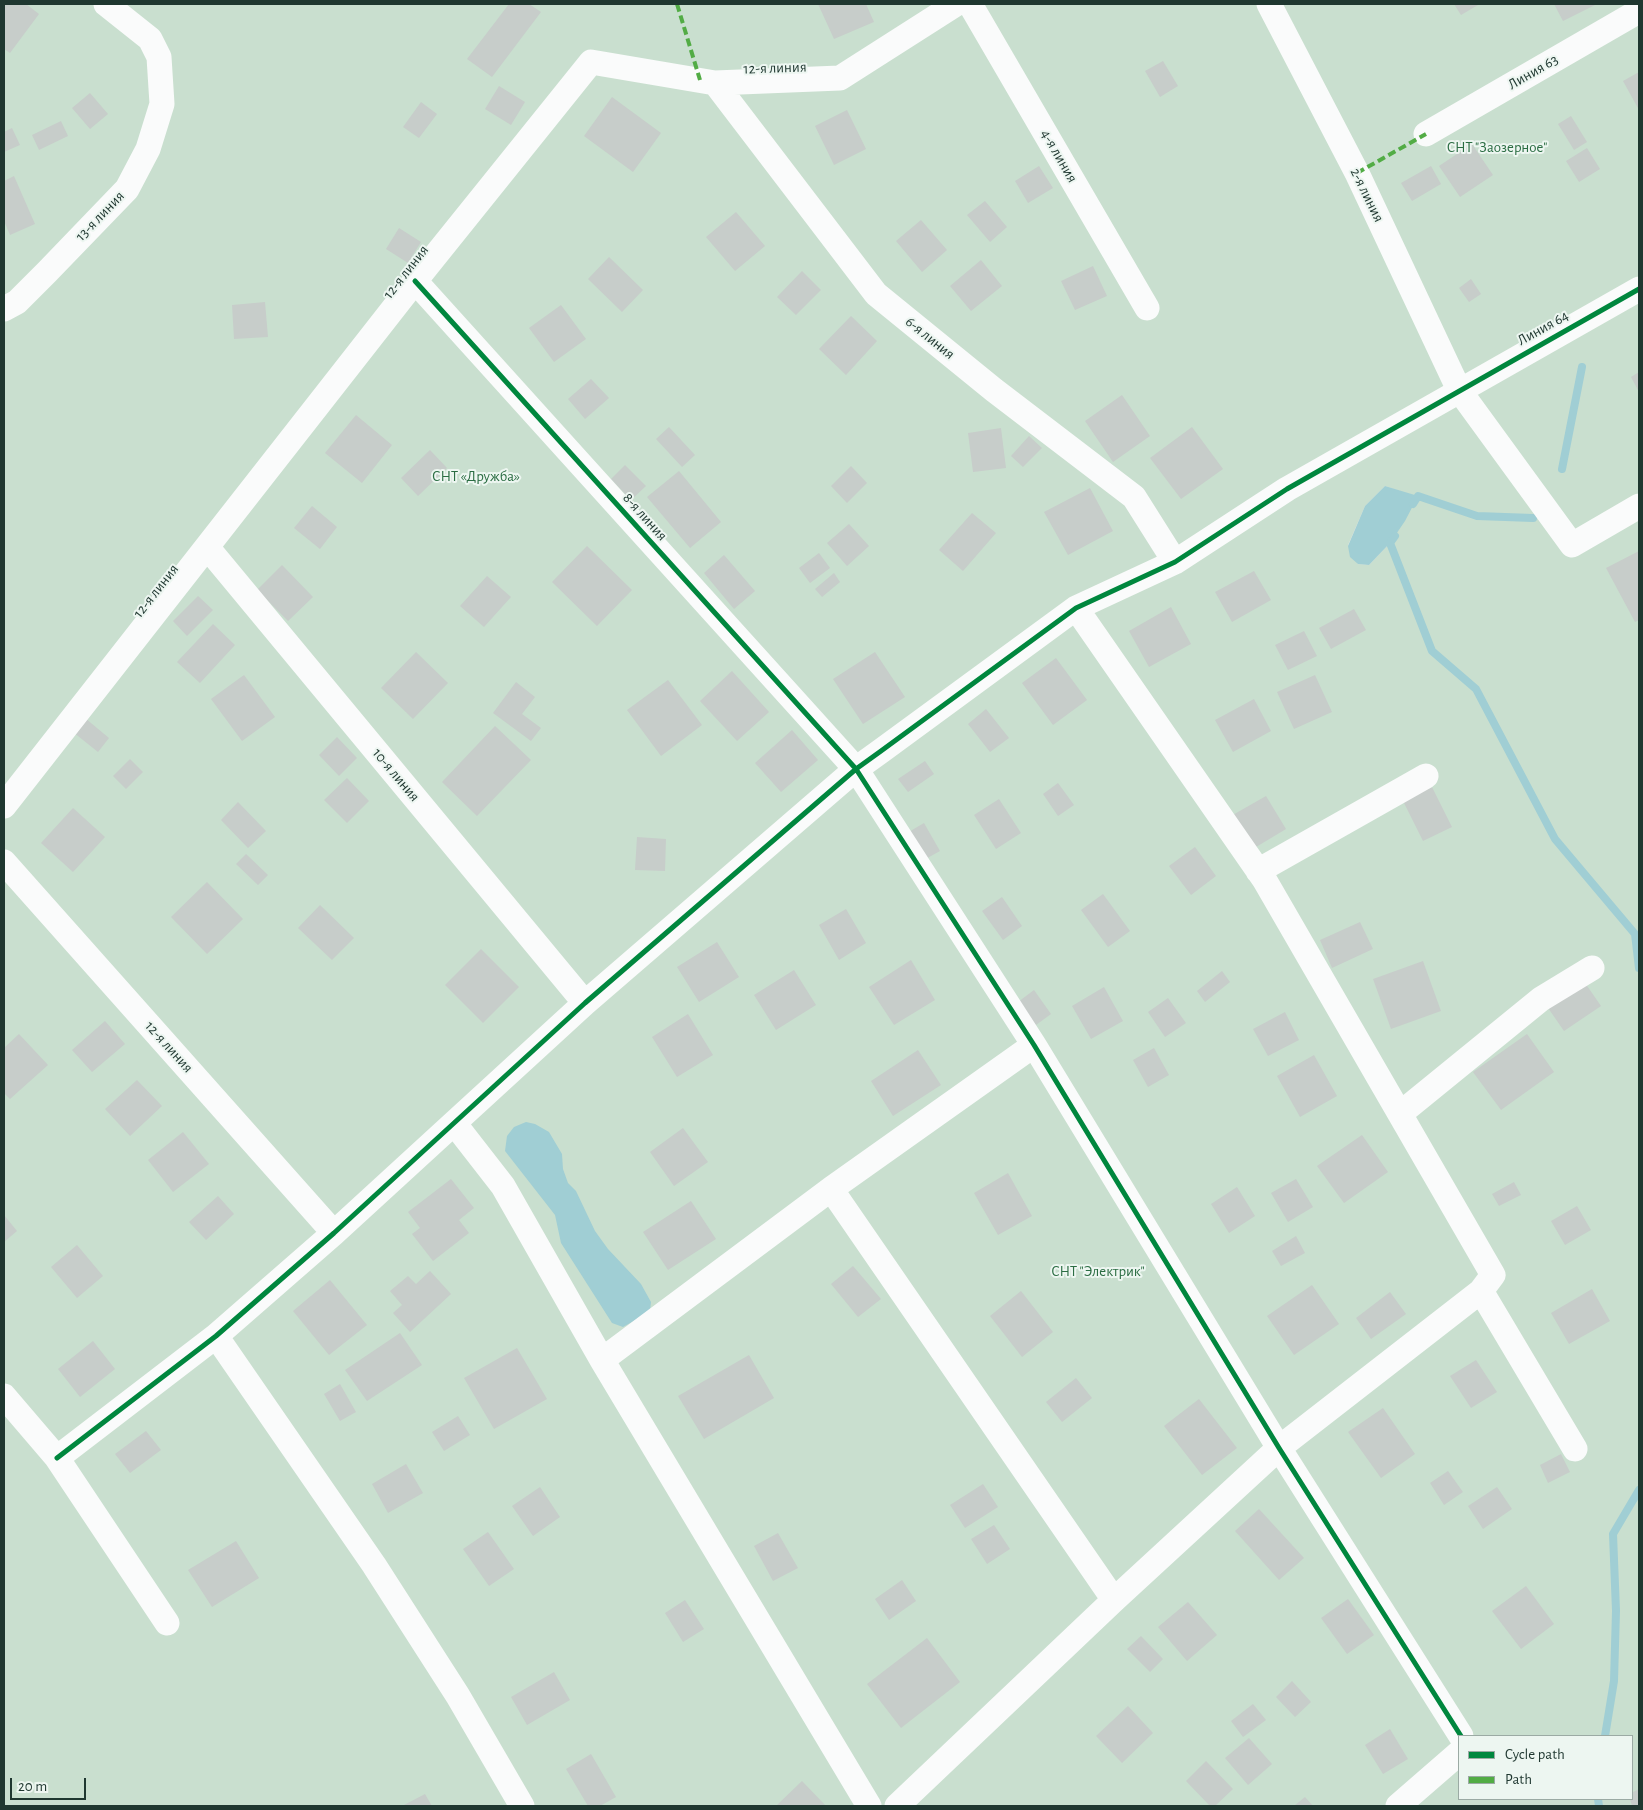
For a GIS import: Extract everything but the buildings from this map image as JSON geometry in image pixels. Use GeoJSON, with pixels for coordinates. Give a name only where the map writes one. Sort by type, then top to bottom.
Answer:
{"type":"FeatureCollection","features":[{"type":"Feature","properties":{"kind":"street","name":"13-я линия"},"geometry":{"type":"LineString","coordinates":[[4,309],[17,302],[127,189],[148,148],[162,104],[159,57],[150,39],[106,4]]}},
{"type":"Feature","properties":{"kind":"street","name":"12-я линия"},"geometry":{"type":"LineString","coordinates":[[4,806],[414,281],[592,62],[715,83],[840,78],[956,4]]}},
{"type":"Feature","properties":{"kind":"street","name":"4-я линия"},"geometry":{"type":"LineString","coordinates":[[970,4],[1147,308]]}},
{"type":"Feature","properties":{"kind":"street","name":"2-я линия"},"geometry":{"type":"LineString","coordinates":[[1268,4],[1357,173],[1459,390],[1572,545],[1639,506]]}},
{"type":"Feature","properties":{"kind":"street","name":"Линия 63"},"geometry":{"type":"LineString","coordinates":[[1426,134],[1639,11]]}},
{"type":"Feature","properties":{"kind":"street","name":"6-я линия"},"geometry":{"type":"LineString","coordinates":[[715,83],[876,294],[994,390],[1134,496],[1175,562]]}},
{"type":"Feature","properties":{"kind":"street","name":"8-я линия"},"geometry":{"type":"LineString","coordinates":[[414,281],[856,769],[1034,1044],[1279,1448],[1461,1735]]}},
{"type":"Feature","properties":{"kind":"street","name":"Линия 64"},"geometry":{"type":"LineString","coordinates":[[57,1458],[216,1336],[334,1233],[584,1004],[856,769],[1076,608],[1175,562],[1287,489],[1639,289]]}},
{"type":"Feature","properties":{"kind":"street","name":"10-я линия"},"geometry":{"type":"LineString","coordinates":[[207,547],[584,1004]]}},
{"type":"Feature","properties":{"kind":"street"},"geometry":{"type":"LineString","coordinates":[[897,1806],[1114,1600],[1279,1448],[1482,1291],[1493,1274],[1401,1113],[1258,871],[1076,608]]}},
{"type":"Feature","properties":{"kind":"street"},"geometry":{"type":"LineString","coordinates":[[1258,871],[1426,776]]}},
{"type":"Feature","properties":{"kind":"street","name":"12-я линия"},"geometry":{"type":"LineString","coordinates":[[4,862],[334,1233]]}},
{"type":"Feature","properties":{"kind":"street"},"geometry":{"type":"LineString","coordinates":[[1401,1113],[1541,999],[1592,968]]}},
{"type":"Feature","properties":{"kind":"street"},"geometry":{"type":"LineString","coordinates":[[602,1360],[831,1189],[1034,1044]]}},
{"type":"Feature","properties":{"kind":"street"},"geometry":{"type":"LineString","coordinates":[[454,1123],[503,1186],[602,1360],[869,1806]]}},
{"type":"Feature","properties":{"kind":"street"},"geometry":{"type":"LineString","coordinates":[[831,1189],[1114,1600]]}},
{"type":"Feature","properties":{"kind":"street"},"geometry":{"type":"LineString","coordinates":[[1482,1291],[1575,1449]]}},
{"type":"Feature","properties":{"kind":"street"},"geometry":{"type":"LineString","coordinates":[[216,1336],[374,1565],[458,1696],[522,1806]]}},
{"type":"Feature","properties":{"kind":"street"},"geometry":{"type":"LineString","coordinates":[[4,1396],[57,1458],[167,1623]]}},
{"type":"Feature","properties":{"kind":"street"},"geometry":{"type":"LineString","coordinates":[[1398,1806],[1458,1754]]}},
{"type":"Feature","properties":{"kind":"green space"},"geometry":{"type":"Polygon","coordinates":[[[4,4],[1639,4],[1639,1806],[4,1806],[4,4]],[[1385,486],[1365,506],[1348,545],[1358,564],[1369,565],[1390,543],[1417,497],[1385,486]]]}},
{"type":"Feature","properties":{"kind":"water"},"geometry":{"type":"Polygon","coordinates":[[[1385,486],[1418,496],[1405,521],[1390,543],[1369,565],[1358,564],[1350,557],[1348,546],[1365,506],[1385,486]]]}},
{"type":"Feature","properties":{"kind":"water"},"geometry":{"type":"Polygon","coordinates":[[[526,1122],[535,1124],[549,1132],[562,1154],[563,1169],[568,1183],[576,1191],[595,1231],[608,1249],[641,1284],[651,1302],[650,1311],[623,1327],[612,1323],[561,1243],[555,1215],[505,1151],[507,1136],[514,1127],[526,1122]]]}},
{"type":"Feature","properties":{"kind":"waterway"},"geometry":{"type":"LineString","coordinates":[[1562,469],[1582,367]]}},
{"type":"Feature","properties":{"kind":"waterway"},"geometry":{"type":"LineString","coordinates":[[1413,504],[1418,496],[1477,516],[1533,518]]}},
{"type":"Feature","properties":{"kind":"waterway"},"geometry":{"type":"LineString","coordinates":[[1395,536],[1390,543],[1432,651],[1476,689],[1555,839],[1635,934],[1639,968]]}},
{"type":"Feature","properties":{"kind":"waterway"},"geometry":{"type":"LineString","coordinates":[[1605,1735],[1614,1681],[1616,1611],[1613,1534],[1639,1490]]}},
{"type":"Feature","properties":{"kind":"waterway"},"geometry":{"type":"LineString","coordinates":[[1598,1800],[1599,1806]]}},
{"type":"Feature","properties":{"kind":"marked path"},"geometry":{"type":"LineString","coordinates":[[677,4],[700,80]]}},
{"type":"Feature","properties":{"kind":"marked path"},"geometry":{"type":"LineString","coordinates":[[1357,173],[1426,134]]}},
{"type":"Feature","properties":{"kind":"cycle path"},"geometry":{"type":"LineString","coordinates":[[415,281],[856,769],[1034,1045],[1279,1448],[1460,1735]]}},
{"type":"Feature","properties":{"kind":"cycle path"},"geometry":{"type":"LineString","coordinates":[[57,1458],[216,1336],[334,1233],[585,1003],[856,769],[1076,608],[1175,562],[1287,489],[1639,289]]}},
{"type":"Feature","properties":{"kind":"park label","name":"СНТ \"Заозерное\""},"geometry":{"type":"Point","coordinates":[1497,147]}},
{"type":"Feature","properties":{"kind":"park label","name":"СНТ «Дружба»"},"geometry":{"type":"Point","coordinates":[476,476]}},
{"type":"Feature","properties":{"kind":"park label","name":"СНТ \"Электрик\""},"geometry":{"type":"Point","coordinates":[1098,1271]}}]}
